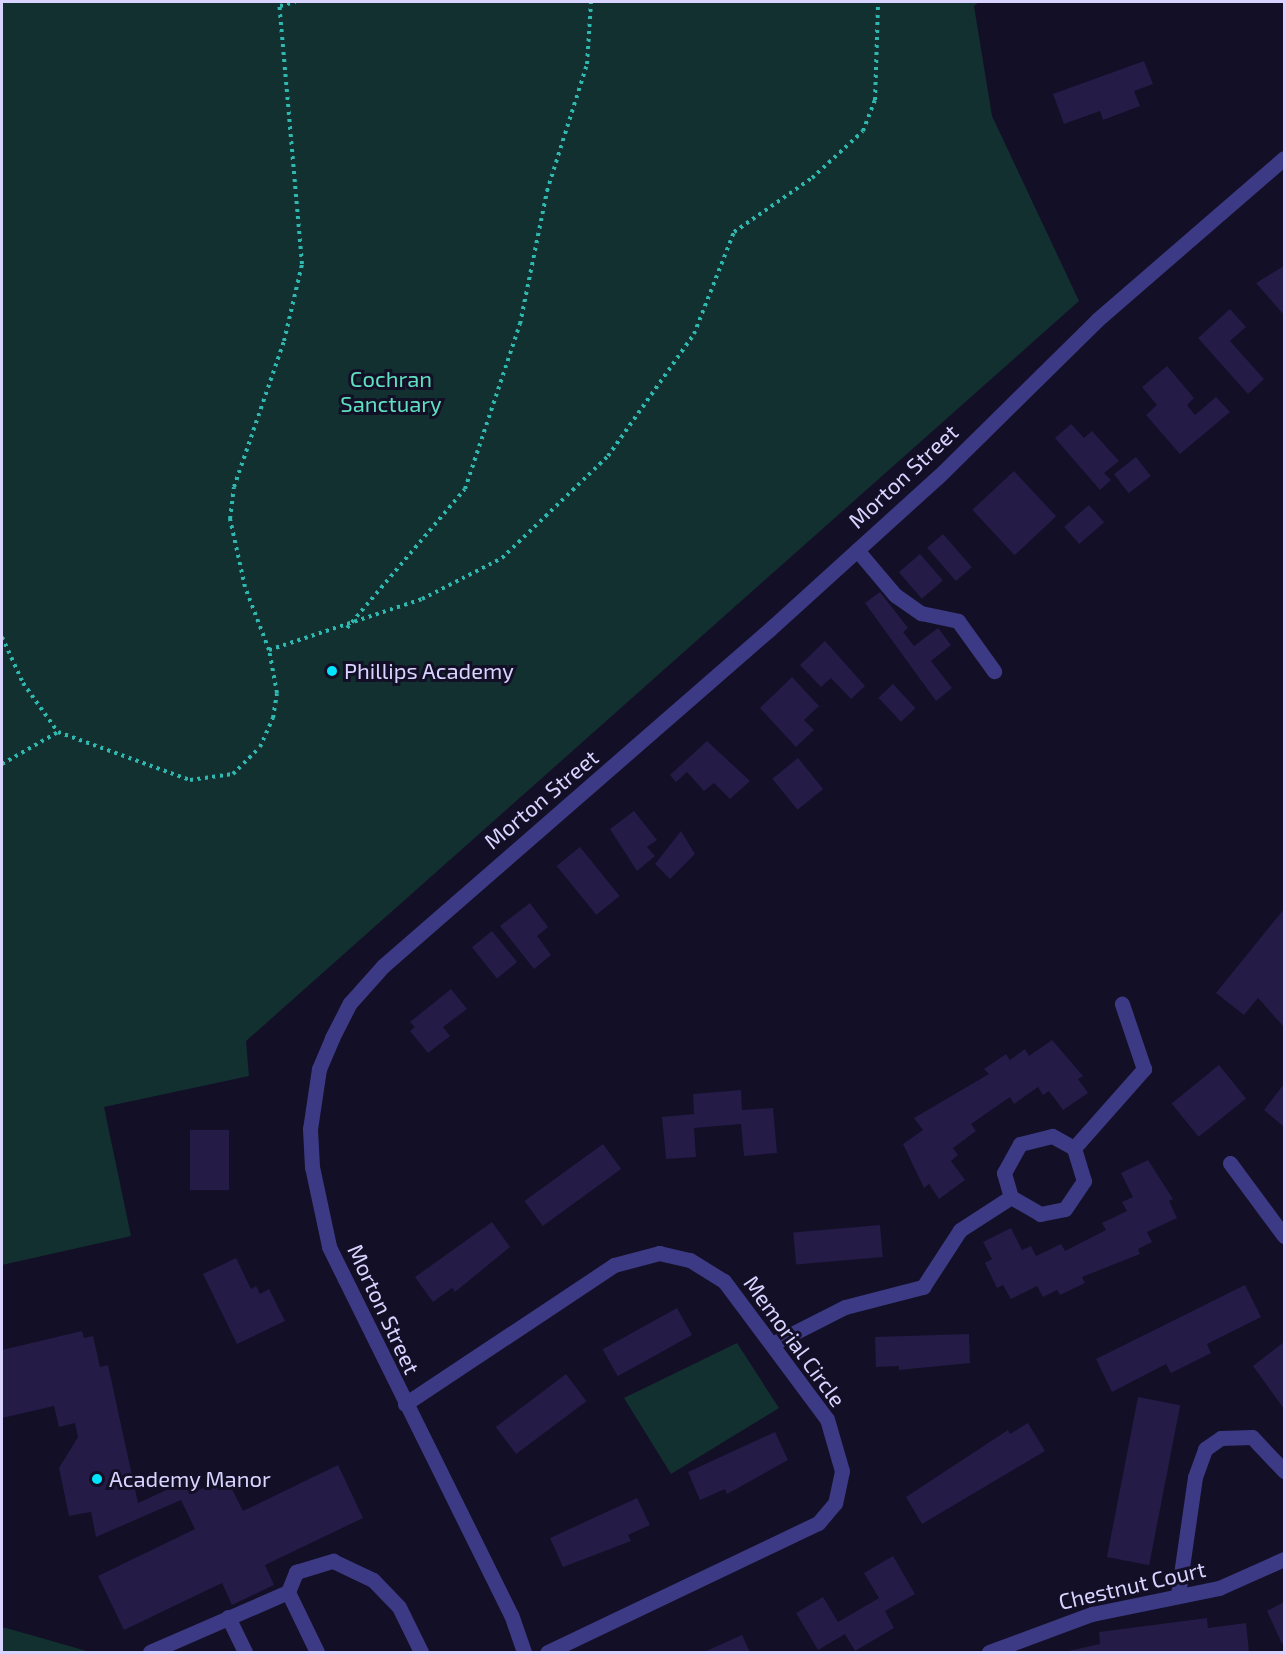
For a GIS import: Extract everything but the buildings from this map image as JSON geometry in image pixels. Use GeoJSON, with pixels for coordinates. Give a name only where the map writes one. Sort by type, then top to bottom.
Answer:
{"type":"FeatureCollection","features":[{"type":"Feature","properties":{"kind":"street","name":"Morton Street"},"geometry":{"type":"LineString","coordinates":[[524,1653],[511,1615],[344,1283],[315,1185],[314,1101],[332,1038],[350,1003],[382,966],[857,550],[1097,320],[1284,158]]}},
{"type":"Feature","properties":{"kind":"street"},"geometry":{"type":"LineString","coordinates":[[857,550],[895,595],[921,613],[958,621],[994,671]]}},
{"type":"Feature","properties":{"kind":"street"},"geometry":{"type":"LineString","coordinates":[[1074,1148],[1144,1069],[1122,1004]]}},
{"type":"Feature","properties":{"kind":"street"},"geometry":{"type":"LineString","coordinates":[[1052,1136],[1074,1148],[1084,1181],[1065,1209],[1040,1214],[1011,1197],[1004,1173],[1020,1144],[1052,1136]]}},
{"type":"Feature","properties":{"kind":"street"},"geometry":{"type":"LineString","coordinates":[[1230,1163],[1284,1236]]}},
{"type":"Feature","properties":{"kind":"street"},"geometry":{"type":"LineString","coordinates":[[772,1344],[845,1307],[923,1287],[960,1230],[1011,1197]]}},
{"type":"Feature","properties":{"kind":"street","name":"Memorial Circle"},"geometry":{"type":"LineString","coordinates":[[405,1404],[614,1265],[643,1255],[676,1256],[715,1274],[772,1344],[835,1437],[842,1471],[828,1514],[786,1543],[547,1653]]}},
{"type":"Feature","properties":{"kind":"street"},"geometry":{"type":"LineString","coordinates":[[1178,1595],[1195,1477],[1205,1449],[1221,1438],[1252,1437],[1284,1471]]}},
{"type":"Feature","properties":{"kind":"street","name":"Chestnut Court"},"geometry":{"type":"LineString","coordinates":[[989,1653],[1092,1614],[1219,1588],[1284,1559]]}},
{"type":"Feature","properties":{"kind":"street"},"geometry":{"type":"LineString","coordinates":[[150,1653],[288,1592],[296,1572],[333,1561],[380,1586],[399,1607],[421,1653]]}},
{"type":"Feature","properties":{"kind":"street"},"geometry":{"type":"LineString","coordinates":[[288,1592],[317,1653]]}},
{"type":"Feature","properties":{"kind":"street"},"geometry":{"type":"LineString","coordinates":[[228,1617],[245,1653]]}},
{"type":"Feature","properties":{"kind":"path"},"geometry":{"type":"LineString","coordinates":[[2,637],[23,683],[58,732],[190,780],[233,774],[260,747],[273,718],[277,693],[269,650],[245,587],[230,519],[234,487],[290,323],[303,264],[279,4],[295,2]]}},
{"type":"Feature","properties":{"kind":"path"},"geometry":{"type":"LineString","coordinates":[[346,628],[465,489],[520,324],[547,191],[587,64],[591,2]]}},
{"type":"Feature","properties":{"kind":"path"},"geometry":{"type":"LineString","coordinates":[[269,650],[346,628],[422,599],[502,558],[608,456],[694,334],[734,232],[812,178],[863,131],[875,100],[878,2]]}},
{"type":"Feature","properties":{"kind":"path"},"geometry":{"type":"LineString","coordinates":[[2,764],[58,732]]}},
{"type":"Feature","properties":{"kind":"green space","name":"Cochran Sanctuary"},"geometry":{"type":"Polygon","coordinates":[[[2,2],[979,2],[974,6],[992,116],[1079,301],[246,1041],[249,1076],[104,1107],[131,1236],[2,1265],[2,2]]]}},
{"type":"Feature","properties":{"kind":"green space"},"geometry":{"type":"Polygon","coordinates":[[[737,1343],[779,1408],[671,1474],[624,1398],[737,1343]]]}},
{"type":"Feature","properties":{"kind":"green space"},"geometry":{"type":"Polygon","coordinates":[[[2,1627],[31,1635],[90,1652],[2,1652],[2,1627]]]}},
{"type":"Feature","properties":{"kind":"place","name":"Phillips Academy"},"geometry":{"type":"Point","coordinates":[332,671]}},
{"type":"Feature","properties":{"kind":"place","name":"Academy Manor"},"geometry":{"type":"Point","coordinates":[97,1479]}}]}
